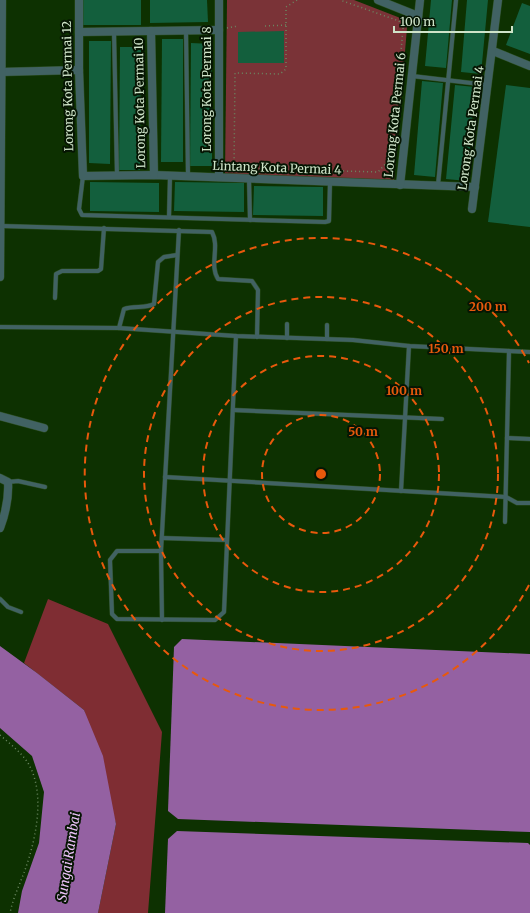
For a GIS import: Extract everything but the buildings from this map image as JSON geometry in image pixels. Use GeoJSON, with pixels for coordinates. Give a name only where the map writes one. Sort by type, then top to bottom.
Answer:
{"type":"FeatureCollection","features":[{"type":"Feature","properties":{"kind":"street"},"geometry":{"type":"LineString","coordinates":[[0,275],[2,226],[2,0]]}},
{"type":"Feature","properties":{"kind":"street","name":"Lorong Kota Permai 12"},"geometry":{"type":"LineString","coordinates":[[79,0],[79,70],[82,174]]}},
{"type":"Feature","properties":{"kind":"street","name":"Lorong Kota Permai 8"},"geometry":{"type":"LineString","coordinates":[[219,0],[219,177]]}},
{"type":"Feature","properties":{"kind":"street"},"geometry":{"type":"LineString","coordinates":[[378,0],[418,16]]}},
{"type":"Feature","properties":{"kind":"street","name":"Lorong Kota Permai 6"},"geometry":{"type":"LineString","coordinates":[[400,185],[420,0]]}},
{"type":"Feature","properties":{"kind":"street"},"geometry":{"type":"LineString","coordinates":[[498,0],[493,51],[530,66]]}},
{"type":"Feature","properties":{"kind":"street"},"geometry":{"type":"LineString","coordinates":[[79,32],[219,30]]}},
{"type":"Feature","properties":{"kind":"street","name":"Lorong Kota Permai 10"},"geometry":{"type":"LineString","coordinates":[[151,31],[154,175]]}},
{"type":"Feature","properties":{"kind":"street","name":"Lorong Kota Permai 4"},"geometry":{"type":"LineString","coordinates":[[472,209],[493,51]]}},
{"type":"Feature","properties":{"kind":"street"},"geometry":{"type":"LineString","coordinates":[[1,72],[79,70]]}},
{"type":"Feature","properties":{"kind":"street","name":"Lintang Kota Permai 4"},"geometry":{"type":"LineString","coordinates":[[82,174],[248,178],[400,185],[475,186]]}},
{"type":"Feature","properties":{"kind":"street"},"geometry":{"type":"LineString","coordinates":[[0,416],[44,428]]}},
{"type":"Feature","properties":{"kind":"street"},"geometry":{"type":"LineString","coordinates":[[0,478],[8,482],[9,495],[7,511],[0,528]]}},
{"type":"Feature","properties":{"kind":"lane"},"geometry":{"type":"LineString","coordinates":[[438,186],[456,0]]}},
{"type":"Feature","properties":{"kind":"lane"},"geometry":{"type":"LineString","coordinates":[[186,30],[188,177]]}},
{"type":"Feature","properties":{"kind":"lane"},"geometry":{"type":"LineString","coordinates":[[114,32],[117,176]]}},
{"type":"Feature","properties":{"kind":"lane"},"geometry":{"type":"LineString","coordinates":[[412,76],[489,85]]}},
{"type":"Feature","properties":{"kind":"lane"},"geometry":{"type":"LineString","coordinates":[[82,174],[79,209],[82,215],[324,222],[329,221],[330,182]]}},
{"type":"Feature","properties":{"kind":"lane"},"geometry":{"type":"LineString","coordinates":[[169,217],[170,176]]}},
{"type":"Feature","properties":{"kind":"lane"},"geometry":{"type":"LineString","coordinates":[[248,178],[250,220]]}},
{"type":"Feature","properties":{"kind":"lane"},"geometry":{"type":"LineString","coordinates":[[2,226],[212,232],[216,239],[214,272],[218,279],[252,281],[258,290],[257,337]]}},
{"type":"Feature","properties":{"kind":"lane"},"geometry":{"type":"LineString","coordinates":[[55,298],[56,274],[62,271],[98,271],[102,269],[104,228]]}},
{"type":"Feature","properties":{"kind":"lane"},"geometry":{"type":"LineString","coordinates":[[162,620],[161,551],[172,332],[179,230]]}},
{"type":"Feature","properties":{"kind":"lane"},"geometry":{"type":"LineString","coordinates":[[119,328],[124,309],[129,307],[150,306],[154,304],[156,300],[158,262],[164,257],[177,255]]}},
{"type":"Feature","properties":{"kind":"lane"},"geometry":{"type":"LineString","coordinates":[[287,324],[287,338]]}},
{"type":"Feature","properties":{"kind":"lane"},"geometry":{"type":"LineString","coordinates":[[326,325],[327,339]]}},
{"type":"Feature","properties":{"kind":"lane"},"geometry":{"type":"LineString","coordinates":[[0,326],[119,328],[530,352]]}},
{"type":"Feature","properties":{"kind":"lane"},"geometry":{"type":"LineString","coordinates":[[161,551],[117,551],[110,560],[112,614],[117,620],[215,620],[224,612],[236,336]]}},
{"type":"Feature","properties":{"kind":"lane"},"geometry":{"type":"LineString","coordinates":[[401,491],[409,346]]}},
{"type":"Feature","properties":{"kind":"lane"},"geometry":{"type":"LineString","coordinates":[[505,522],[509,351]]}},
{"type":"Feature","properties":{"kind":"lane"},"geometry":{"type":"LineString","coordinates":[[233,410],[442,418]]}},
{"type":"Feature","properties":{"kind":"lane"},"geometry":{"type":"LineString","coordinates":[[507,438],[530,439]]}},
{"type":"Feature","properties":{"kind":"lane"},"geometry":{"type":"LineString","coordinates":[[165,477],[506,497],[517,503],[530,504]]}},
{"type":"Feature","properties":{"kind":"lane"},"geometry":{"type":"LineString","coordinates":[[8,482],[18,480],[46,487]]}},
{"type":"Feature","properties":{"kind":"lane"},"geometry":{"type":"LineString","coordinates":[[162,538],[226,540]]}},
{"type":"Feature","properties":{"kind":"lane"},"geometry":{"type":"LineString","coordinates":[[0,599],[8,607],[21,612]]}},
{"type":"Feature","properties":{"kind":"path"},"geometry":{"type":"LineString","coordinates":[[297,0],[286,7],[286,69],[280,74],[235,74],[234,168],[378,172],[392,157],[403,28],[399,21],[340,0]]}},
{"type":"Feature","properties":{"kind":"path"},"geometry":{"type":"LineString","coordinates":[[265,26],[286,25]]}},
{"type":"Feature","properties":{"kind":"path"},"geometry":{"type":"LineString","coordinates":[[219,30],[238,26]]}},
{"type":"Feature","properties":{"kind":"path"},"geometry":{"type":"LineString","coordinates":[[0,736],[18,750],[28,763],[34,777],[38,800],[32,850],[10,913]]}},
{"type":"Feature","properties":{"kind":"shaded area"},"geometry":{"type":"Polygon","coordinates":[[[227,0],[354,0],[403,19],[407,28],[394,180],[225,174],[227,0]]]}},
{"type":"Feature","properties":{"kind":"shaded area"},"geometry":{"type":"Polygon","coordinates":[[[48,599],[108,624],[162,732],[148,913],[98,913],[116,824],[84,710],[24,663],[48,599]]]}},
{"type":"Feature","properties":{"kind":"water"},"geometry":{"type":"Polygon","coordinates":[[[182,639],[530,654],[530,832],[178,819],[168,811],[174,647],[182,639]]]}},
{"type":"Feature","properties":{"kind":"water","name":"Sungai Rambai"},"geometry":{"type":"Polygon","coordinates":[[[0,646],[84,710],[103,756],[116,824],[98,913],[18,913],[22,891],[39,843],[44,792],[32,756],[0,728],[0,646]]]}},
{"type":"Feature","properties":{"kind":"water"},"geometry":{"type":"Polygon","coordinates":[[[177,831],[528,843],[530,845],[530,913],[165,913],[168,839],[177,831]]]}}]}
